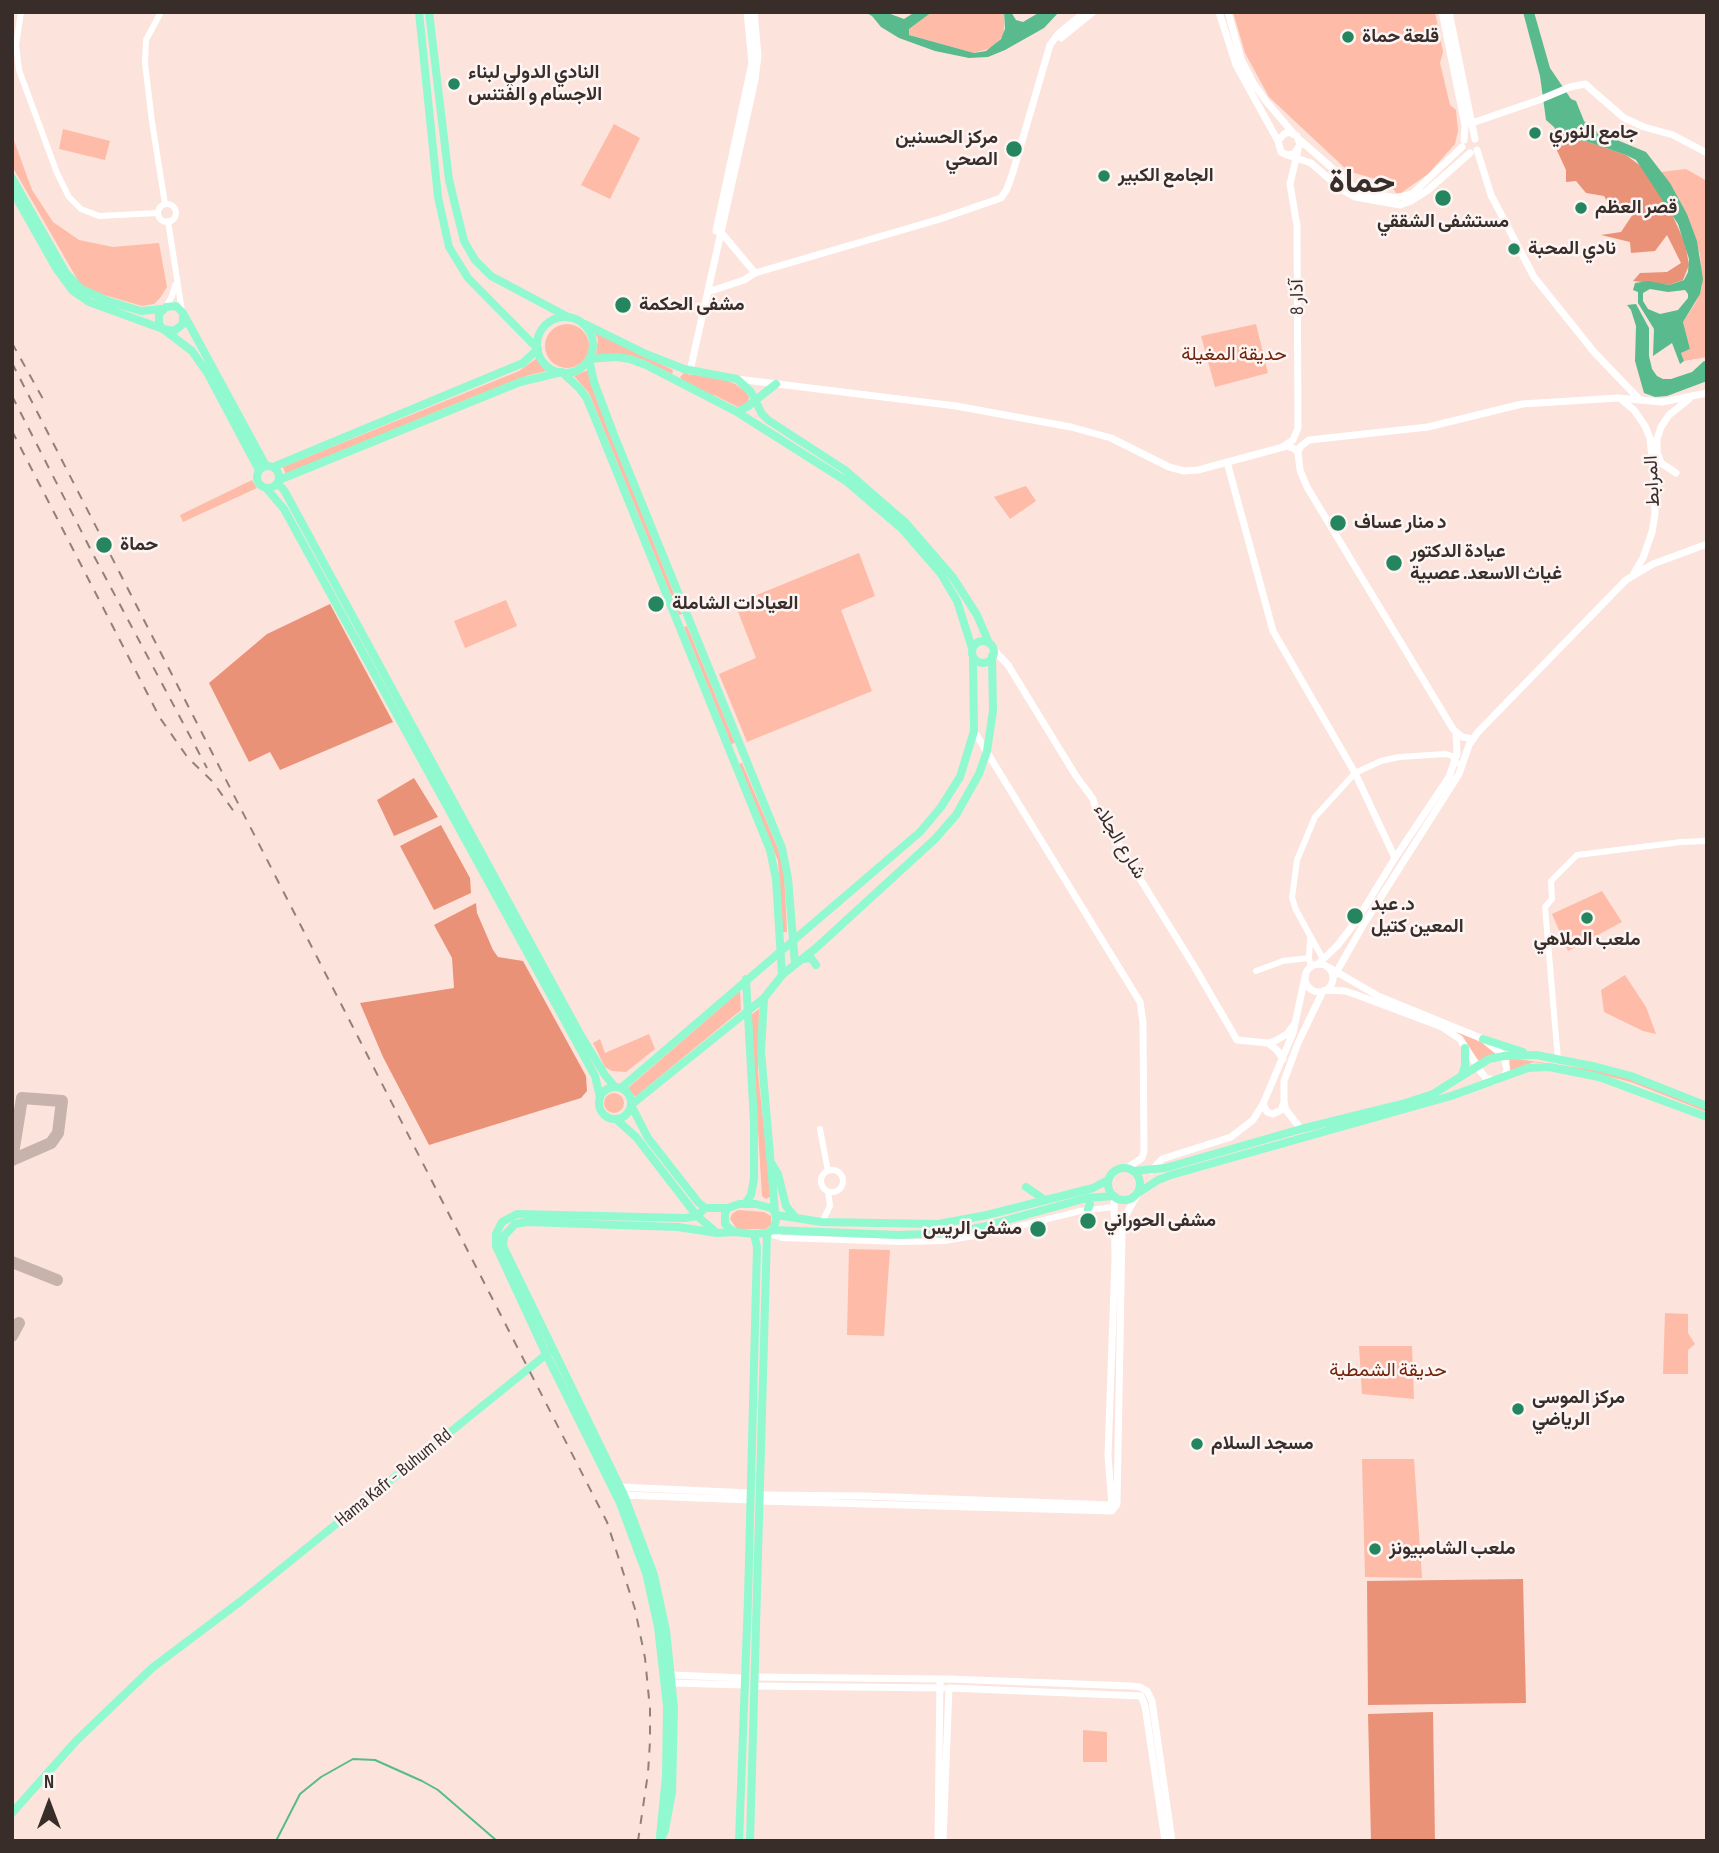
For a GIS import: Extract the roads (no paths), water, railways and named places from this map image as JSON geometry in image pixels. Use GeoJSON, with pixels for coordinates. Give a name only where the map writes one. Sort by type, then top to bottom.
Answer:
{"type":"FeatureCollection","features":[{"type":"Feature","properties":{"kind":"main road"},"geometry":{"type":"LineString","coordinates":[[419,12],[438,197],[449,247],[468,278],[538,349],[546,365],[562,372],[586,397],[770,850],[776,879],[782,975]]}},
{"type":"Feature","properties":{"kind":"main road"},"geometry":{"type":"LineString","coordinates":[[429,12],[449,180],[464,241],[475,260],[491,276],[569,317],[646,354],[687,370],[737,379],[956,406],[1084,430],[1111,438],[1169,467],[1184,471],[1198,470],[1284,447],[1292,447],[1298,453]]}},
{"type":"Feature","properties":{"kind":"main road"},"geometry":{"type":"LineString","coordinates":[[687,370],[734,139],[749,81],[752,63],[747,12]]}},
{"type":"Feature","properties":{"kind":"main road"},"geometry":{"type":"LineString","coordinates":[[687,370],[708,292],[755,80],[758,55],[754,12]]}},
{"type":"Feature","properties":{"kind":"main road"},"geometry":{"type":"LineString","coordinates":[[708,292],[744,280],[755,273],[940,219],[1001,198],[1013,172],[1050,44],[1085,12]]}},
{"type":"Feature","properties":{"kind":"main road"},"geometry":{"type":"LineString","coordinates":[[1028,146],[1026,138],[1052,48],[1094,12]]}},
{"type":"Feature","properties":{"kind":"main road"},"geometry":{"type":"LineString","coordinates":[[1219,12],[1236,65],[1278,141],[1279,150],[1287,155],[1297,154],[1354,197],[1400,205],[1428,190],[1474,152],[1478,144],[1449,12]]}},
{"type":"Feature","properties":{"kind":"main road"},"geometry":{"type":"LineString","coordinates":[[1228,12],[1241,59],[1266,101],[1297,137],[1358,191],[1396,198],[1412,194],[1471,137],[1475,139]]}},
{"type":"Feature","properties":{"kind":"main road"},"geometry":{"type":"LineString","coordinates":[[1442,12],[1465,125],[1463,144]]}},
{"type":"Feature","properties":{"kind":"main road"},"geometry":{"type":"LineString","coordinates":[[1472,123],[1570,87],[1587,85],[1623,118],[1673,135],[1707,153]]}},
{"type":"Feature","properties":{"kind":"main road"},"geometry":{"type":"LineString","coordinates":[[1278,141],[1284,134],[1297,137]]}},
{"type":"Feature","properties":{"kind":"main road"},"geometry":{"type":"LineString","coordinates":[[1297,137],[1297,154]]}},
{"type":"Feature","properties":{"kind":"main road"},"geometry":{"type":"LineString","coordinates":[[1463,144],[1474,152],[1491,195],[1534,277],[1549,299],[1592,351],[1639,400]]}},
{"type":"Feature","properties":{"kind":"main road","name":"8 آذار"},"geometry":{"type":"LineString","coordinates":[[1297,154],[1290,184],[1297,226],[1298,428]]}},
{"type":"Feature","properties":{"kind":"main road"},"geometry":{"type":"LineString","coordinates":[[1292,169],[1299,164],[1311,163]]}},
{"type":"Feature","properties":{"kind":"main road"},"geometry":{"type":"LineString","coordinates":[[12,178],[66,272],[81,289],[141,312],[176,306],[183,313],[266,467]]}},
{"type":"Feature","properties":{"kind":"main road"},"geometry":{"type":"LineString","coordinates":[[12,190],[56,268],[73,291],[89,302],[169,331],[179,329],[184,320],[183,313]]}},
{"type":"Feature","properties":{"kind":"main road"},"geometry":{"type":"LineString","coordinates":[[720,231],[755,273]]}},
{"type":"Feature","properties":{"kind":"main road"},"geometry":{"type":"LineString","coordinates":[[164,308],[158,318],[163,329],[192,351],[266,467],[278,472],[280,484],[574,1023],[605,1075],[628,1095],[648,1138],[705,1208]]}},
{"type":"Feature","properties":{"kind":"main road"},"geometry":{"type":"LineString","coordinates":[[569,317],[560,317],[545,326],[540,332],[538,349],[523,363],[266,467],[257,480],[284,509],[595,1076],[601,1112],[608,1118],[616,1119],[627,1114],[631,1105],[764,998],[782,975],[935,839],[956,815],[979,774],[987,751],[993,711],[991,649],[977,615],[953,576],[906,523],[845,470],[768,420],[756,400],[737,379]]}},
{"type":"Feature","properties":{"kind":"main road"},"geometry":{"type":"LineString","coordinates":[[585,324],[593,341],[589,359],[594,382],[782,848],[798,962]]}},
{"type":"Feature","properties":{"kind":"main road"},"geometry":{"type":"LineString","coordinates":[[266,488],[520,382],[578,370],[589,359],[630,359],[737,412],[846,481],[902,529],[947,583],[957,601],[978,662],[985,662],[991,649]]}},
{"type":"Feature","properties":{"kind":"main road"},"geometry":{"type":"LineString","coordinates":[[737,412],[776,384]]}},
{"type":"Feature","properties":{"kind":"main road"},"geometry":{"type":"LineString","coordinates":[[1473,739],[1465,739],[1456,733],[1307,487],[1298,453],[1302,444],[1308,440],[1417,429],[1522,404],[1618,398],[1662,402],[1707,393]]}},
{"type":"Feature","properties":{"kind":"main road"},"geometry":{"type":"LineString","coordinates":[[1676,473],[1661,463],[1657,452],[1657,439],[1668,415],[1693,397]]}},
{"type":"Feature","properties":{"kind":"main road","name":"المرابط"},"geometry":{"type":"LineString","coordinates":[[1618,398],[1634,410],[1646,426],[1650,438],[1654,481],[1655,514],[1652,532],[1643,558],[1634,573]]}},
{"type":"Feature","properties":{"kind":"main road"},"geometry":{"type":"LineString","coordinates":[[1298,428],[1300,434],[1308,440]]}},
{"type":"Feature","properties":{"kind":"main road"},"geometry":{"type":"LineString","coordinates":[[1284,447],[1293,440],[1298,428]]}},
{"type":"Feature","properties":{"kind":"main road"},"geometry":{"type":"LineString","coordinates":[[1227,462],[1273,631],[1355,773],[1395,858]]}},
{"type":"Feature","properties":{"kind":"main road"},"geometry":{"type":"LineString","coordinates":[[1264,1104],[1267,1112],[1273,1114],[1281,1110],[1286,1073],[1313,1009],[1331,985],[1333,973],[1462,768],[1473,739],[1576,629],[1634,573],[1707,544]]}},
{"type":"Feature","properties":{"kind":"main road"},"geometry":{"type":"LineString","coordinates":[[678,622],[685,625],[688,618]]}},
{"type":"Feature","properties":{"kind":"main road"},"geometry":{"type":"LineString","coordinates":[[600,1097],[606,1090],[618,1088],[920,832],[941,807],[960,777],[974,731],[973,653],[979,641],[991,649]]}},
{"type":"Feature","properties":{"kind":"main road","name":"شارع الجلاء"},"geometry":{"type":"LineString","coordinates":[[991,649],[1008,665],[1093,799],[1237,1040],[1268,1043]]}},
{"type":"Feature","properties":{"kind":"main road"},"geometry":{"type":"LineString","coordinates":[[974,731],[1140,1002],[1143,1021],[1144,1152],[1142,1158],[1130,1169]]}},
{"type":"Feature","properties":{"kind":"main road"},"geometry":{"type":"LineString","coordinates":[[1151,1171],[1162,1159],[1231,1137],[1253,1121],[1264,1104],[1283,1059],[1295,1023],[1305,977],[1315,962],[1337,946],[1357,920],[1449,776],[1456,761],[1456,733]]}},
{"type":"Feature","properties":{"kind":"main road"},"geometry":{"type":"LineString","coordinates":[[859,885],[868,898]]}},
{"type":"Feature","properties":{"kind":"main road"},"geometry":{"type":"LineString","coordinates":[[798,962],[811,958],[816,965]]}},
{"type":"Feature","properties":{"kind":"main road"},"geometry":{"type":"LineString","coordinates":[[1315,962],[1378,996],[1483,1040],[1631,1076],[1707,1106]]}},
{"type":"Feature","properties":{"kind":"main road"},"geometry":{"type":"LineString","coordinates":[[1305,977],[1312,990],[1345,991],[1441,1027],[1460,1039],[1486,1077],[1499,1079]]}},
{"type":"Feature","properties":{"kind":"main road"},"geometry":{"type":"LineString","coordinates":[[745,1204],[751,1195],[754,1179],[754,1122],[746,979]]}},
{"type":"Feature","properties":{"kind":"main road"},"geometry":{"type":"LineString","coordinates":[[750,1841],[770,1231],[775,1214],[761,1051],[764,998]]}},
{"type":"Feature","properties":{"kind":"main road"},"geometry":{"type":"LineString","coordinates":[[1283,1059],[1268,1043],[1287,1034],[1295,1023]]}},
{"type":"Feature","properties":{"kind":"main road"},"geometry":{"type":"LineString","coordinates":[[1483,1040],[1504,1056],[1507,1071],[1499,1079]]}},
{"type":"Feature","properties":{"kind":"main road"},"geometry":{"type":"LineString","coordinates":[[1461,1077],[1465,1066],[1465,1048]]}},
{"type":"Feature","properties":{"kind":"main road"},"geometry":{"type":"LineString","coordinates":[[660,1840],[667,1741],[665,1680],[646,1573],[622,1491],[496,1246],[496,1234],[502,1222],[516,1214],[656,1218],[697,1216],[705,1208],[727,1208],[745,1204],[764,1205],[775,1214],[799,1220],[938,1224],[1093,1188],[1108,1180],[1116,1170],[1151,1171],[1433,1094],[1489,1059],[1536,1055]]}},
{"type":"Feature","properties":{"kind":"main road"},"geometry":{"type":"LineString","coordinates":[[550,1352],[503,1246],[507,1230],[515,1224],[678,1227],[717,1233],[754,1234],[770,1231],[952,1233],[1087,1198],[1114,1196],[1124,1200],[1134,1197],[1158,1180],[1211,1169],[1451,1096],[1528,1068],[1549,1068],[1598,1081],[1707,1117]]}},
{"type":"Feature","properties":{"kind":"main road"},"geometry":{"type":"LineString","coordinates":[[1284,1102],[1290,1117],[1301,1129]]}},
{"type":"Feature","properties":{"kind":"main road"},"geometry":{"type":"LineString","coordinates":[[616,1119],[636,1137],[697,1216],[717,1233]]}},
{"type":"Feature","properties":{"kind":"main road"},"geometry":{"type":"LineString","coordinates":[[772,1163],[778,1174],[786,1206],[799,1220]]}},
{"type":"Feature","properties":{"kind":"main road"},"geometry":{"type":"LineString","coordinates":[[761,1498],[1112,1511],[1117,1504],[1122,1232],[1128,1210],[1138,1193],[1140,1179],[1130,1169]]}},
{"type":"Feature","properties":{"kind":"main road"},"geometry":{"type":"LineString","coordinates":[[761,1498],[866,1496],[1112,1505],[1108,1456],[1116,1228],[1114,1196],[1109,1189],[1108,1180]]}},
{"type":"Feature","properties":{"kind":"main road"},"geometry":{"type":"LineString","coordinates":[[1026,1187],[1045,1200]]}},
{"type":"Feature","properties":{"kind":"main road"},"geometry":{"type":"LineString","coordinates":[[1087,1198],[1090,1204],[1088,1209]]}},
{"type":"Feature","properties":{"kind":"main road"},"geometry":{"type":"LineString","coordinates":[[727,1208],[725,1224],[735,1232]]}},
{"type":"Feature","properties":{"kind":"main road"},"geometry":{"type":"LineString","coordinates":[[739,1841],[757,1247],[754,1234]]}},
{"type":"Feature","properties":{"kind":"main road","name":"Hama Kafr - Buhum Rd"},"geometry":{"type":"LineString","coordinates":[[12,1813],[76,1741],[152,1668],[241,1601],[550,1352]]}},
{"type":"Feature","properties":{"kind":"main road"},"geometry":{"type":"LineString","coordinates":[[590,1432],[633,1526],[661,1601],[672,1679],[674,1757],[672,1791],[665,1829],[660,1840]]}},
{"type":"Feature","properties":{"kind":"main road"},"geometry":{"type":"LineString","coordinates":[[622,1491],[750,1497]]}},
{"type":"Feature","properties":{"kind":"main road"},"geometry":{"type":"LineString","coordinates":[[672,1679],[744,1681]]}},
{"type":"Feature","properties":{"kind":"main road"},"geometry":{"type":"LineString","coordinates":[[755,1682],[1140,1687],[1147,1691],[1152,1701],[1172,1841]]}},
{"type":"Feature","properties":{"kind":"main road"},"geometry":{"type":"LineString","coordinates":[[940,1841],[944,1684]]}},
{"type":"Feature","properties":{"kind":"main road"},"geometry":{"type":"LineString","coordinates":[[944,1684],[1141,1696],[1144,1701],[1165,1841]]}},
{"type":"Feature","properties":{"kind":"street"},"geometry":{"type":"LineString","coordinates":[[21,12],[16,45],[19,70],[25,92],[69,197],[81,209],[99,216],[158,213]]}},
{"type":"Feature","properties":{"kind":"street"},"geometry":{"type":"LineString","coordinates":[[161,12],[146,40],[145,63],[165,204]]}},
{"type":"Feature","properties":{"kind":"street"},"geometry":{"type":"LineString","coordinates":[[165,204],[175,210],[174,217],[168,221],[161,219],[158,213],[160,206],[165,204]]}},
{"type":"Feature","properties":{"kind":"street"},"geometry":{"type":"LineString","coordinates":[[168,221],[183,313]]}},
{"type":"Feature","properties":{"kind":"street"},"geometry":{"type":"LineString","coordinates":[[164,308],[172,296],[176,279]]}},
{"type":"Feature","properties":{"kind":"street"},"geometry":{"type":"LineString","coordinates":[[1315,962],[1310,937],[1292,898],[1297,860],[1315,817],[1355,773],[1381,761],[1446,754],[1452,756],[1462,768]]}},
{"type":"Feature","properties":{"kind":"street"},"geometry":{"type":"LineString","coordinates":[[1558,1060],[1545,907],[1552,899],[1551,881],[1577,855],[1681,842],[1707,842]]}},
{"type":"Feature","properties":{"kind":"street"},"geometry":{"type":"LineString","coordinates":[[1310,937],[1315,962]]}},
{"type":"Feature","properties":{"kind":"street"},"geometry":{"type":"LineString","coordinates":[[1256,971],[1283,961],[1315,962]]}},
{"type":"Feature","properties":{"kind":"street"},"geometry":{"type":"LineString","coordinates":[[820,1129],[828,1171]]}},
{"type":"Feature","properties":{"kind":"street"},"geometry":{"type":"LineString","coordinates":[[828,1171],[838,1172],[842,1181],[838,1190],[828,1191],[823,1188],[823,1175],[828,1171]]}},
{"type":"Feature","properties":{"kind":"street"},"geometry":{"type":"LineString","coordinates":[[822,1222],[830,1206],[828,1191]]}},
{"type":"Feature","properties":{"kind":"street"},"geometry":{"type":"LineString","coordinates":[[770,1231],[782,1238],[931,1242],[959,1239],[1088,1209],[1113,1207]]}},
{"type":"Feature","properties":{"kind":"waterway"},"geometry":{"type":"LineString","coordinates":[[276,1841],[300,1794],[321,1777],[353,1759],[375,1760],[438,1790],[497,1841]]}},
{"type":"Feature","properties":{"kind":"railway"},"geometry":{"type":"LineString","coordinates":[[12,343],[43,399]]}},
{"type":"Feature","properties":{"kind":"railway"},"geometry":{"type":"LineString","coordinates":[[12,363],[607,1522],[635,1609],[645,1658],[650,1709],[648,1773],[638,1841]]}},
{"type":"Feature","properties":{"kind":"railway"},"geometry":{"type":"LineString","coordinates":[[12,396],[207,768]]}},
{"type":"Feature","properties":{"kind":"railway"},"geometry":{"type":"LineString","coordinates":[[12,431],[160,718],[188,758],[213,782],[237,816]]}},
{"type":"Feature","properties":{"kind":"place","name":"قلعة حماة"},"geometry":{"type":"Point","coordinates":[1348,37]}},
{"type":"Feature","properties":{"kind":"place","name":"النادي الدولي لبناء الاجسام و الفتنس"},"geometry":{"type":"Point","coordinates":[454,84]}},
{"type":"Feature","properties":{"kind":"place","name":"جامع النوري"},"geometry":{"type":"Point","coordinates":[1535,133]}},
{"type":"Feature","properties":{"kind":"place","name":"مركز الحسنين الصحي"},"geometry":{"type":"Point","coordinates":[1014,149]}},
{"type":"Feature","properties":{"kind":"place","name":"الجامع الكبير"},"geometry":{"type":"Point","coordinates":[1104,176]}},
{"type":"Feature","properties":{"kind":"place","name":"مستشفى الشققي"},"geometry":{"type":"Point","coordinates":[1443,198]}},
{"type":"Feature","properties":{"kind":"place","name":"قصر العظم"},"geometry":{"type":"Point","coordinates":[1581,208]}},
{"type":"Feature","properties":{"kind":"place","name":"نادي المحبة"},"geometry":{"type":"Point","coordinates":[1514,249]}},
{"type":"Feature","properties":{"kind":"place","name":"مشفى الحكمة"},"geometry":{"type":"Point","coordinates":[623,305]}},
{"type":"Feature","properties":{"kind":"place","name":"د منار عساف"},"geometry":{"type":"Point","coordinates":[1338,523]}},
{"type":"Feature","properties":{"kind":"place","name":"حماة"},"geometry":{"type":"Point","coordinates":[104,545]}},
{"type":"Feature","properties":{"kind":"place","name":"عيادة الدكتور غياث الاسعد. عصبية"},"geometry":{"type":"Point","coordinates":[1394,563]}},
{"type":"Feature","properties":{"kind":"place","name":"العيادات الشاملة"},"geometry":{"type":"Point","coordinates":[656,604]}},
{"type":"Feature","properties":{"kind":"place","name":"د. عبد المعين كتيل"},"geometry":{"type":"Point","coordinates":[1355,916]}},
{"type":"Feature","properties":{"kind":"place","name":"ملعب الملاهي"},"geometry":{"type":"Point","coordinates":[1587,918]}},
{"type":"Feature","properties":{"kind":"place","name":"مشفى الحوراني"},"geometry":{"type":"Point","coordinates":[1088,1221]}},
{"type":"Feature","properties":{"kind":"place","name":"مشفى الريس"},"geometry":{"type":"Point","coordinates":[1038,1229]}},
{"type":"Feature","properties":{"kind":"place","name":"مركز الموسى الرياضي"},"geometry":{"type":"Point","coordinates":[1518,1409]}},
{"type":"Feature","properties":{"kind":"place","name":"مسجد السلام"},"geometry":{"type":"Point","coordinates":[1197,1444]}},
{"type":"Feature","properties":{"kind":"place","name":"ملعب الشامبيونز"},"geometry":{"type":"Point","coordinates":[1375,1549]}},
{"type":"Feature","properties":{"kind":"district","name":"حماة"},"geometry":{"type":"Point","coordinates":[1362,184]}},
{"type":"Feature","properties":{"kind":"park label","name":"حديقة المغيلة"},"geometry":{"type":"Point","coordinates":[1234,355]}},
{"type":"Feature","properties":{"kind":"park label","name":"حديقة الشمطية"},"geometry":{"type":"Point","coordinates":[1388,1371]}}]}
